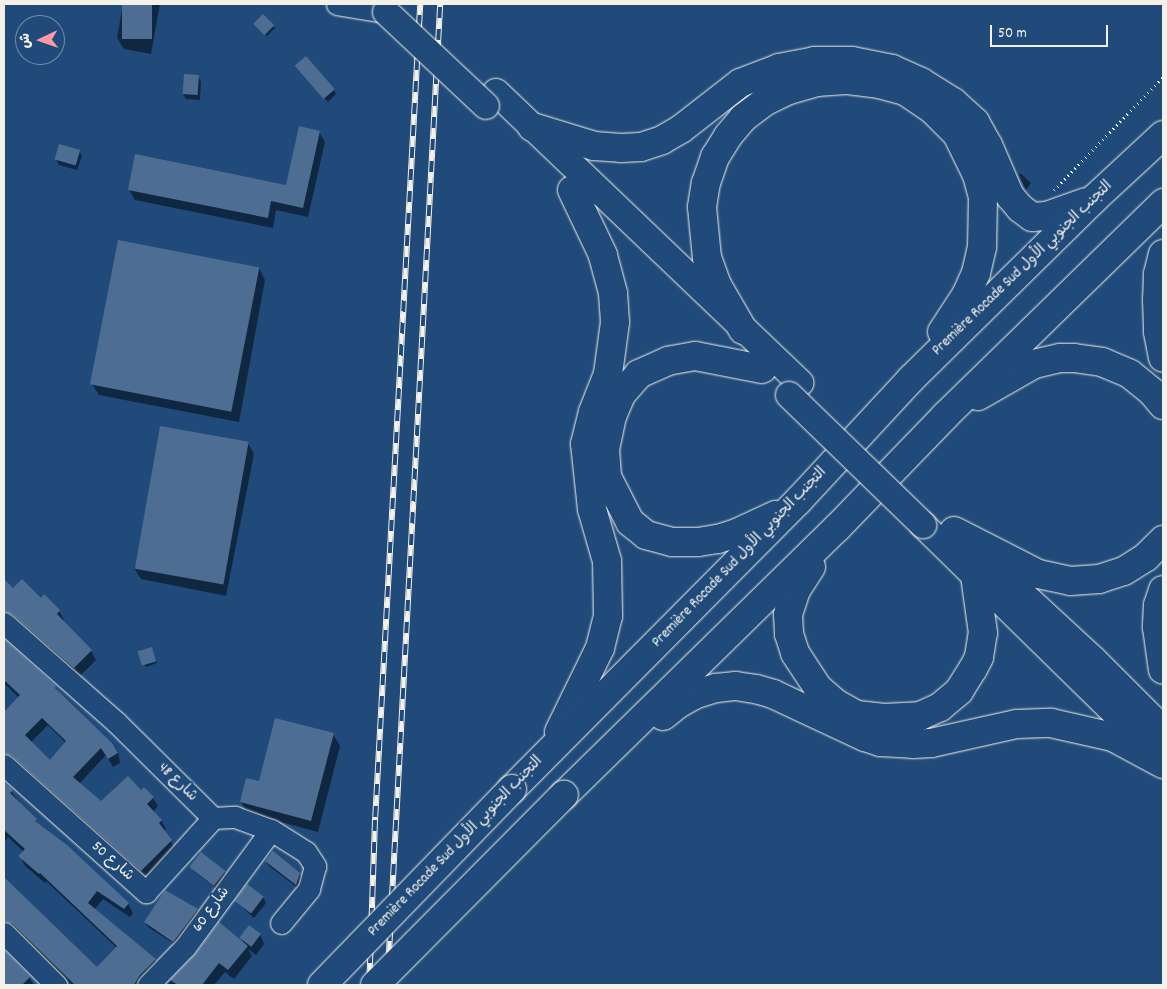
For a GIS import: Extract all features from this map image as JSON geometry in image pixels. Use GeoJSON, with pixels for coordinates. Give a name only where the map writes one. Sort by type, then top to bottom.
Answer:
{"type":"FeatureCollection","features":[{"type":"Feature","properties":{"kind":"highway"},"geometry":{"type":"LineString","coordinates":[[532,127],[594,146],[641,147],[662,140],[681,129],[740,83],[779,68],[814,61],[852,61],[892,69],[921,82],[953,102],[975,122],[988,145],[1010,196],[1020,208],[1032,217],[1054,214],[1094,199]]}},
{"type":"Feature","properties":{"kind":"highway"},"geometry":{"type":"LineString","coordinates":[[743,330],[717,285],[706,258],[703,233],[702,208],[706,183],[715,157],[728,136],[743,118],[764,102],[788,90],[817,82],[848,80],[879,84],[905,91],[932,109],[958,134],[977,175],[983,197],[985,218],[982,247],[976,273],[966,295],[910,379]]}},
{"type":"Feature","properties":{"kind":"highway","name":"Première Rocade Sud التجنب الجنوبي الأول"},"geometry":{"type":"LineString","coordinates":[[322,985],[512,789],[798,501],[910,379],[1094,199],[1163,135]]}},
{"type":"Feature","properties":{"kind":"highway"},"geometry":{"type":"LineString","coordinates":[[552,749],[600,648],[608,616],[607,561],[592,509],[585,444],[593,412],[608,374],[615,322],[613,293],[603,255],[572,190]]}},
{"type":"Feature","properties":{"kind":"highway"},"geometry":{"type":"LineString","coordinates":[[375,985],[564,795],[837,528],[944,416],[1163,202]]}},
{"type":"Feature","properties":{"kind":"highway"},"geometry":{"type":"LineString","coordinates":[[1163,254],[1158,274],[1157,299],[1158,332],[1163,358]]}},
{"type":"Feature","properties":{"kind":"highway"},"geometry":{"type":"LineString","coordinates":[[762,369],[695,356],[668,361],[639,374],[621,395],[612,416],[606,448],[607,477],[630,522],[646,535],[672,542],[698,542],[718,539],[772,517],[798,501]]}},
{"type":"Feature","properties":{"kind":"highway"},"geometry":{"type":"LineString","coordinates":[[944,416],[1034,364],[1060,358],[1088,359],[1117,367],[1142,382],[1163,405]]}},
{"type":"Feature","properties":{"kind":"highway"},"geometry":{"type":"LineString","coordinates":[[837,528],[796,590],[791,602],[788,624],[795,653],[818,688],[835,704],[857,715],[884,718],[920,716],[940,708],[959,691],[973,669],[982,645],[983,633],[975,575]]}},
{"type":"Feature","properties":{"kind":"highway"},"geometry":{"type":"LineString","coordinates":[[954,531],[1038,574],[1070,581],[1099,579],[1124,571],[1146,557],[1163,540]]}},
{"type":"Feature","properties":{"kind":"highway"},"geometry":{"type":"LineString","coordinates":[[1163,590],[1158,605],[1157,627],[1163,670]]}},
{"type":"Feature","properties":{"kind":"highway"},"geometry":{"type":"LineString","coordinates":[[564,795],[678,704],[696,694],[716,688],[736,686],[773,694],[865,738],[880,742],[931,743],[1017,724],[1051,723],[1113,737],[1163,764]]}},
{"type":"Feature","properties":{"kind":"main road"},"geometry":{"type":"LineString","coordinates":[[388,6],[491,99],[572,190],[762,369],[795,389]]}},
{"type":"Feature","properties":{"kind":"main road"},"geometry":{"type":"LineString","coordinates":[[491,99],[532,127],[743,330],[795,389],[928,518],[975,575],[1163,760]]}},
{"type":"Feature","properties":{"kind":"main road"},"geometry":{"type":"LineString","coordinates":[[928,518],[954,531],[1093,659],[1163,729]]}},
{"type":"Feature","properties":{"kind":"street"},"geometry":{"type":"LineString","coordinates":[[337,4],[388,6]]}},
{"type":"Feature","properties":{"kind":"street","name":"شارع 48"},"geometry":{"type":"LineString","coordinates":[[4,623],[116,722],[213,818]]}},
{"type":"Feature","properties":{"kind":"street","name":"شارع 50"},"geometry":{"type":"LineString","coordinates":[[4,765],[146,892],[213,818]]}},
{"type":"Feature","properties":{"kind":"street"},"geometry":{"type":"LineString","coordinates":[[213,818],[236,817],[271,830],[306,852],[314,866],[309,889],[281,923]]}},
{"type":"Feature","properties":{"kind":"street","name":"شارع 60"},"geometry":{"type":"LineString","coordinates":[[148,985],[185,947],[271,830]]}},
{"type":"Feature","properties":{"kind":"street"},"geometry":{"type":"LineString","coordinates":[[4,934],[56,985]]}},
{"type":"Feature","properties":{"kind":"path"},"geometry":{"type":"LineString","coordinates":[[1051,194],[1163,77]]}},
{"type":"Feature","properties":{"kind":"building"},"geometry":{"type":"Polygon","coordinates":[[[122,4],[152,4],[152,39],[122,39],[122,4]]]}},
{"type":"Feature","properties":{"kind":"building"},"geometry":{"type":"Polygon","coordinates":[[[263,14],[274,25],[264,35],[253,24],[263,14]]]}},
{"type":"Feature","properties":{"kind":"building"},"geometry":{"type":"Polygon","coordinates":[[[306,56],[335,89],[324,99],[295,66],[306,56]]]}},
{"type":"Feature","properties":{"kind":"building"},"geometry":{"type":"Polygon","coordinates":[[[184,74],[199,75],[198,95],[183,94],[184,74]]]}},
{"type":"Feature","properties":{"kind":"building"},"geometry":{"type":"Polygon","coordinates":[[[299,126],[320,131],[303,208],[271,201],[268,218],[128,190],[135,154],[286,185],[299,126]]]}},
{"type":"Feature","properties":{"kind":"building"},"geometry":{"type":"Polygon","coordinates":[[[59,144],[80,150],[76,165],[55,159],[59,144]]]}},
{"type":"Feature","properties":{"kind":"building"},"geometry":{"type":"Polygon","coordinates":[[[118,240],[259,267],[231,412],[90,384],[118,240]]]}},
{"type":"Feature","properties":{"kind":"building"},"geometry":{"type":"Polygon","coordinates":[[[160,426],[249,442],[223,584],[135,569],[160,426]]]}},
{"type":"Feature","properties":{"kind":"building"},"geometry":{"type":"Polygon","coordinates":[[[4,579],[13,588],[22,579],[41,598],[44,594],[60,610],[57,614],[92,650],[74,668],[12,614],[4,611],[4,579]]]}},
{"type":"Feature","properties":{"kind":"building"},"geometry":{"type":"Polygon","coordinates":[[[4,639],[56,686],[55,688],[113,744],[118,753],[108,759],[101,748],[73,777],[101,801],[128,776],[141,790],[144,787],[154,797],[147,804],[162,820],[159,823],[172,840],[141,871],[12,756],[4,753],[4,712],[20,695],[4,680],[4,639]],[[42,718],[25,735],[50,760],[66,741],[42,718]]]}},
{"type":"Feature","properties":{"kind":"building"},"geometry":{"type":"Polygon","coordinates":[[[152,647],[156,661],[142,666],[138,651],[152,647]]]}},
{"type":"Feature","properties":{"kind":"building"},"geometry":{"type":"Polygon","coordinates":[[[275,718],[334,733],[311,821],[240,802],[246,778],[259,781],[275,718]]]}},
{"type":"Feature","properties":{"kind":"building"},"geometry":{"type":"Polygon","coordinates":[[[4,782],[13,790],[10,793],[37,819],[35,821],[67,845],[129,903],[124,909],[97,891],[88,903],[156,959],[139,976],[134,985],[75,985],[13,924],[4,921],[4,877],[97,967],[117,946],[40,873],[18,856],[25,849],[4,830],[4,782]]]}},
{"type":"Feature","properties":{"kind":"building"},"geometry":{"type":"Polygon","coordinates":[[[273,851],[300,873],[296,885],[265,861],[273,851]]]}},
{"type":"Feature","properties":{"kind":"building"},"geometry":{"type":"Polygon","coordinates":[[[201,852],[225,871],[214,886],[189,867],[201,852]]]}},
{"type":"Feature","properties":{"kind":"building"},"geometry":{"type":"Polygon","coordinates":[[[247,884],[264,897],[251,913],[234,901],[247,884]]]}},
{"type":"Feature","properties":{"kind":"building"},"geometry":{"type":"Polygon","coordinates":[[[165,890],[198,909],[173,942],[144,922],[165,890]]]}},
{"type":"Feature","properties":{"kind":"building"},"geometry":{"type":"Polygon","coordinates":[[[219,922],[248,946],[228,970],[219,963],[202,985],[178,985],[170,980],[195,954],[219,922]]]}},
{"type":"Feature","properties":{"kind":"building"},"geometry":{"type":"Polygon","coordinates":[[[249,925],[261,934],[251,947],[239,938],[249,925]]]}},
{"type":"Feature","properties":{"kind":"building"},"geometry":{"type":"Polygon","coordinates":[[[4,950],[30,977],[22,985],[4,985],[4,950]]]}},
{"type":"Feature","properties":{"kind":"railway"},"geometry":{"type":"LineString","coordinates":[[369,985],[375,817],[420,4]]}},
{"type":"Feature","properties":{"kind":"railway"},"geometry":{"type":"LineString","coordinates":[[387,985],[440,4]]}}]}
